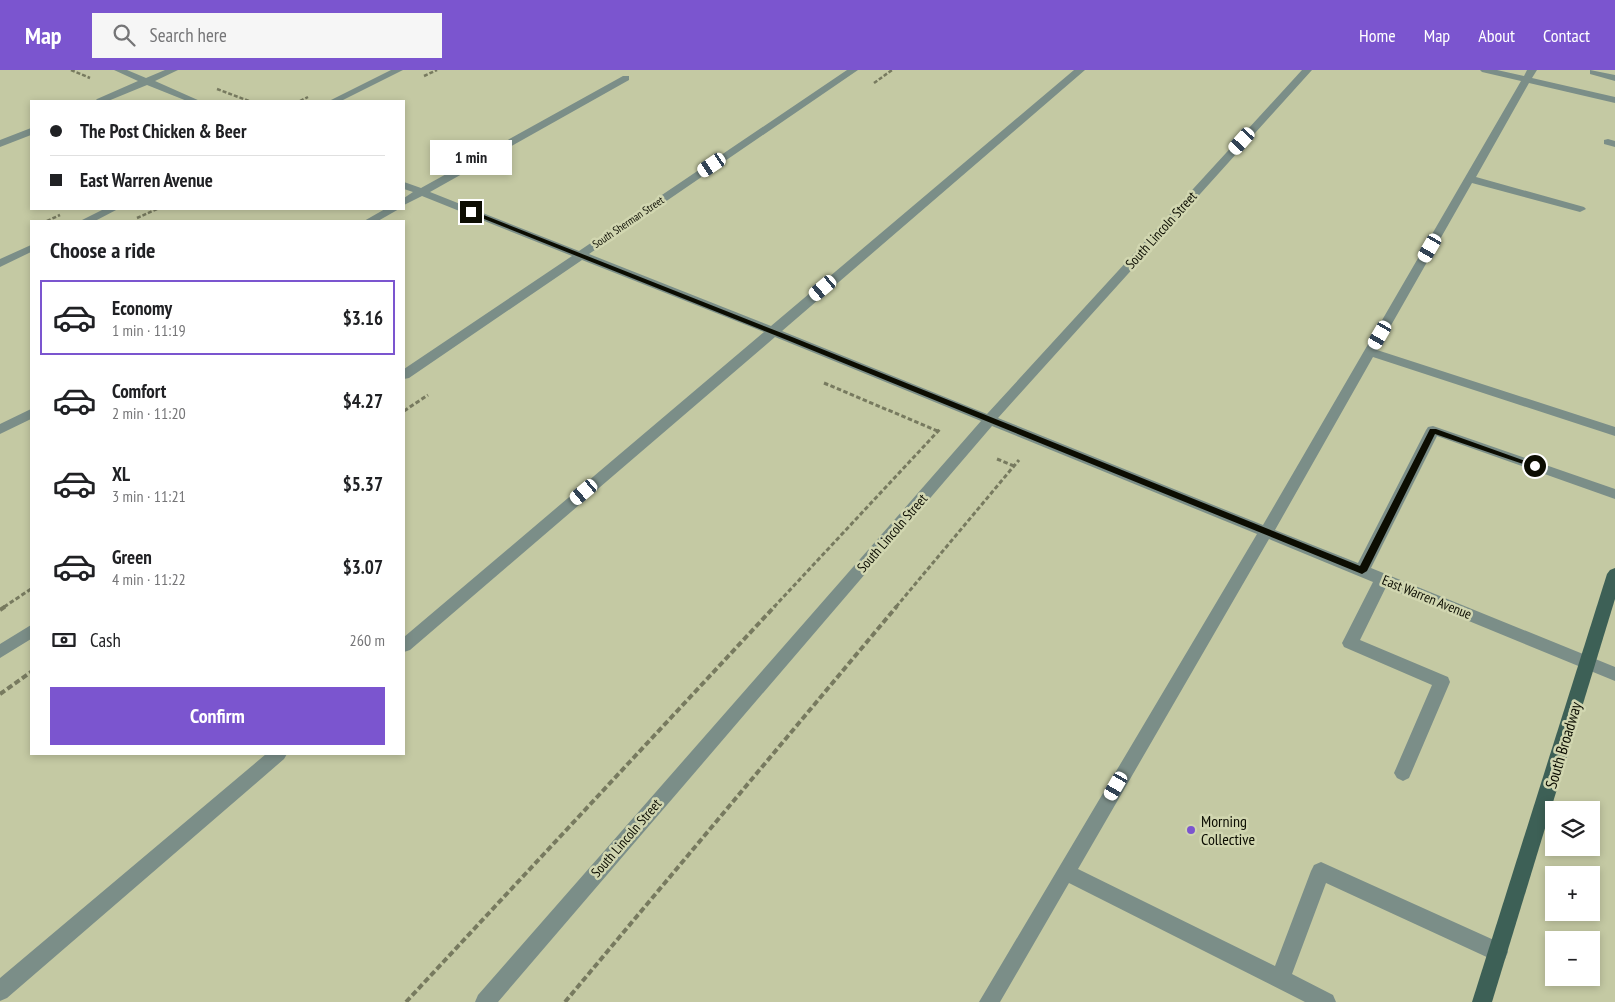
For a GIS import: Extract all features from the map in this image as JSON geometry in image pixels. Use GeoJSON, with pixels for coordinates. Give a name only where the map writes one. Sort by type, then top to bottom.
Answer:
{"type":"FeatureCollection","features":[{"type":"Feature","properties":{"kind":"main road","name":"South Broadway"},"geometry":{"type":"LineString","coordinates":[[1482,1002],[1615,574]]}},
{"type":"Feature","properties":{"kind":"street"},"geometry":{"type":"LineString","coordinates":[[119,70],[193,100]]}},
{"type":"Feature","properties":{"kind":"street"},"geometry":{"type":"LineString","coordinates":[[102,100],[173,70]]}},
{"type":"Feature","properties":{"kind":"street"},"geometry":{"type":"LineString","coordinates":[[336,100],[398,70]]}},
{"type":"Feature","properties":{"kind":"street","name":"South Sherman Street"},"geometry":{"type":"LineString","coordinates":[[405,375],[853,70]]}},
{"type":"Feature","properties":{"kind":"street"},"geometry":{"type":"LineString","coordinates":[[405,645],[1080,70]]}},
{"type":"Feature","properties":{"kind":"street","name":"South Lincoln Street"},"geometry":{"type":"LineString","coordinates":[[484,1002],[990,419],[1307,70]]}},
{"type":"Feature","properties":{"kind":"street"},"geometry":{"type":"LineString","coordinates":[[1486,70],[1530,75],[1615,100]]}},
{"type":"Feature","properties":{"kind":"street"},"geometry":{"type":"LineString","coordinates":[[1593,72],[1615,78]]}},
{"type":"Feature","properties":{"kind":"street"},"geometry":{"type":"LineString","coordinates":[[989,1002],[1266,532],[1530,75]]}},
{"type":"Feature","properties":{"kind":"street"},"geometry":{"type":"LineString","coordinates":[[405,201],[626,78]]}},
{"type":"Feature","properties":{"kind":"street"},"geometry":{"type":"LineString","coordinates":[[0,144],[30,131]]}},
{"type":"Feature","properties":{"kind":"street"},"geometry":{"type":"LineString","coordinates":[[1470,179],[1580,209]]}},
{"type":"Feature","properties":{"kind":"street","name":"East Warren Avenue"},"geometry":{"type":"LineString","coordinates":[[405,185],[990,419],[1615,674]]}},
{"type":"Feature","properties":{"kind":"street"},"geometry":{"type":"LineString","coordinates":[[88,220],[110,210]]}},
{"type":"Feature","properties":{"kind":"street"},"geometry":{"type":"LineString","coordinates":[[372,220],[391,210]]}},
{"type":"Feature","properties":{"kind":"street"},"geometry":{"type":"LineString","coordinates":[[0,263],[30,248]]}},
{"type":"Feature","properties":{"kind":"street"},"geometry":{"type":"LineString","coordinates":[[1370,352],[1615,432]]}},
{"type":"Feature","properties":{"kind":"street"},"geometry":{"type":"LineString","coordinates":[[0,430],[30,413]]}},
{"type":"Feature","properties":{"kind":"street"},"geometry":{"type":"LineString","coordinates":[[1362,571],[1433,430],[1615,494]]}},
{"type":"Feature","properties":{"kind":"street"},"geometry":{"type":"LineString","coordinates":[[1382,579],[1350,643],[1442,682],[1403,773]]}},
{"type":"Feature","properties":{"kind":"street"},"geometry":{"type":"LineString","coordinates":[[0,652],[30,632]]}},
{"type":"Feature","properties":{"kind":"street"},"geometry":{"type":"LineString","coordinates":[[0,991],[277,755]]}},
{"type":"Feature","properties":{"kind":"street"},"geometry":{"type":"LineString","coordinates":[[1280,979],[1321,871],[1498,952]]}},
{"type":"Feature","properties":{"kind":"street"},"geometry":{"type":"LineString","coordinates":[[1066,872],[1326,1002]]}},
{"type":"Feature","properties":{"kind":"path"},"geometry":{"type":"LineString","coordinates":[[134,220],[155,210]]}},
{"type":"Feature","properties":{"kind":"path"},"geometry":{"type":"LineString","coordinates":[[406,1002],[943,426]]}},
{"type":"Feature","properties":{"kind":"path"},"geometry":{"type":"LineString","coordinates":[[565,1002],[1023,455]]}},
{"type":"Feature","properties":{"kind":"path"},"geometry":{"type":"LineString","coordinates":[[997,459],[1014,466]]}},
{"type":"Feature","properties":{"kind":"path"},"geometry":{"type":"LineString","coordinates":[[0,610],[30,590]]}},
{"type":"Feature","properties":{"kind":"path"},"geometry":{"type":"LineString","coordinates":[[0,694],[30,673]]}},
{"type":"Feature","properties":{"kind":"place","name":"Morning Collective"},"geometry":{"type":"Point","coordinates":[1191,830]}},
{"type":"Feature","properties":{"kind":"route"},"geometry":{"type":"LineString","coordinates":[[471,212],[789,338],[1362,571],[1433,430],[1535,466]]}}]}
